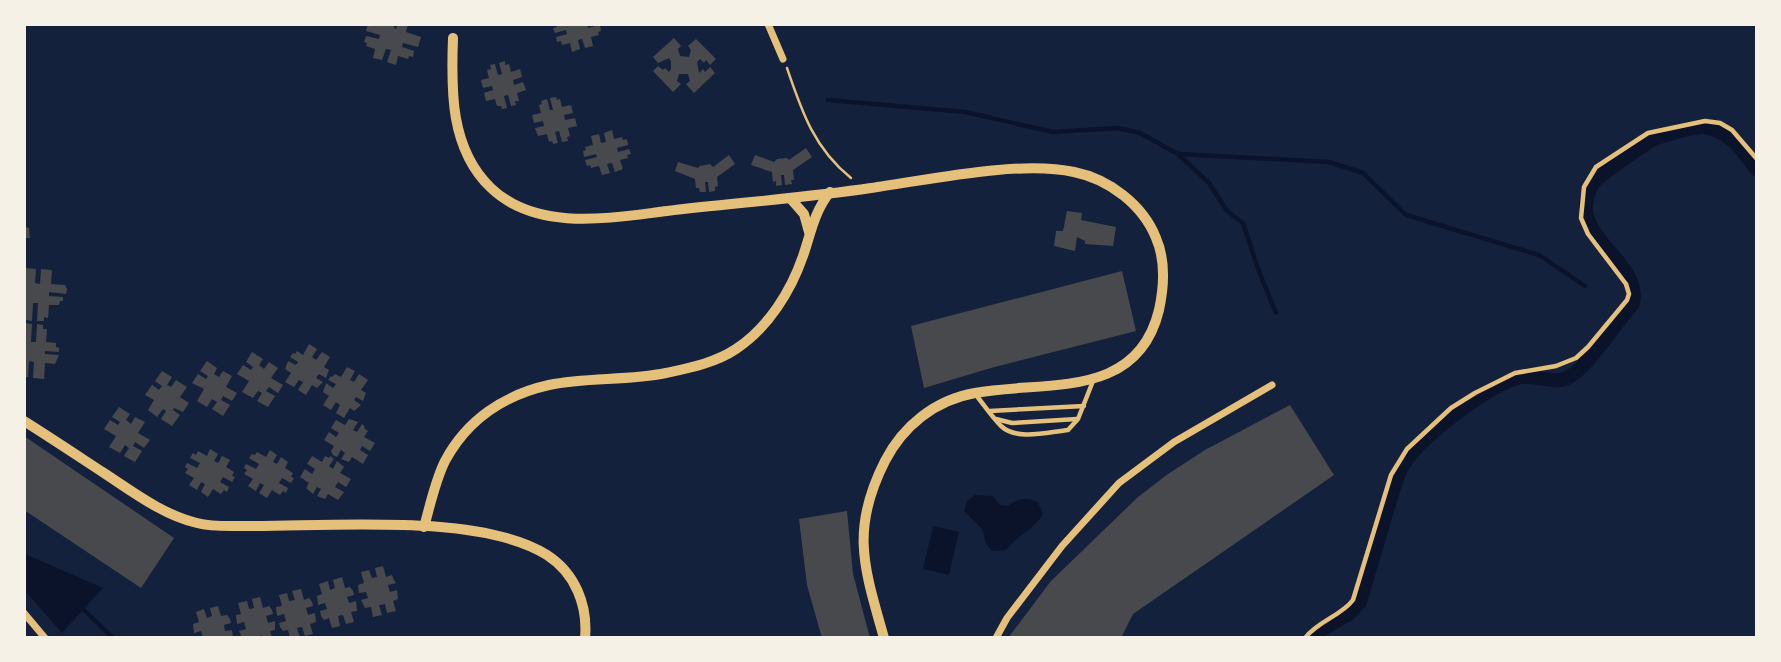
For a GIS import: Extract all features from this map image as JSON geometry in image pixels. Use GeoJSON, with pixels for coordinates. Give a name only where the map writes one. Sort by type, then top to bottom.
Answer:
{"type":"FeatureCollection","features":[{"type":"Feature","properties":{"kind":"street"},"geometry":{"type":"LineString","coordinates":[[768,24],[783,59]]}},
{"type":"Feature","properties":{"kind":"street"},"geometry":{"type":"LineString","coordinates":[[453,38],[453,100],[458,132],[476,171],[492,189],[510,202],[549,215],[590,218],[790,198],[1000,171],[1039,169],[1073,171],[1091,177],[1125,196],[1148,222],[1157,239],[1163,268],[1162,294],[1154,325],[1142,346],[1126,363],[1093,380],[974,393],[940,405],[923,414],[907,428],[888,455],[873,485],[864,520],[863,560],[884,638]]}},
{"type":"Feature","properties":{"kind":"street"},"geometry":{"type":"LineString","coordinates":[[424,527],[445,462],[461,436],[494,405],[521,393],[550,385],[683,370],[717,359],[755,334],[787,292],[805,251],[808,232],[822,202],[830,192]]}},
{"type":"Feature","properties":{"kind":"street"},"geometry":{"type":"LineString","coordinates":[[790,198],[804,214],[808,232]]}},
{"type":"Feature","properties":{"kind":"street"},"geometry":{"type":"LineString","coordinates":[[996,638],[1007,618],[1062,546],[1119,484],[1174,442],[1272,385]]}},
{"type":"Feature","properties":{"kind":"street"},"geometry":{"type":"LineString","coordinates":[[24,421],[132,492],[159,508],[195,523],[285,527],[360,524],[424,527],[489,534],[518,542],[547,555],[576,585],[583,607],[585,638]]}},
{"type":"Feature","properties":{"kind":"street"},"geometry":{"type":"LineString","coordinates":[[24,613],[45,638]]}},
{"type":"Feature","properties":{"kind":"lane"},"geometry":{"type":"LineString","coordinates":[[1305,638],[1353,600],[1391,475],[1407,449],[1451,408],[1475,393],[1516,373],[1556,366],[1576,358],[1628,300],[1626,284],[1588,234],[1581,218],[1584,187],[1596,167],[1648,133],[1705,121],[1720,122],[1732,130],[1756,158]]}},
{"type":"Feature","properties":{"kind":"lane"},"geometry":{"type":"LineString","coordinates":[[974,393],[1003,428],[1023,435],[1068,430],[1078,419],[1093,380]]}},
{"type":"Feature","properties":{"kind":"lane"},"geometry":{"type":"LineString","coordinates":[[990,411],[1084,406]]}},
{"type":"Feature","properties":{"kind":"lane"},"geometry":{"type":"LineString","coordinates":[[996,419],[1012,423],[1078,419]]}},
{"type":"Feature","properties":{"kind":"path"},"geometry":{"type":"LineString","coordinates":[[783,59],[809,128],[834,164],[852,179]]}},
{"type":"Feature","properties":{"kind":"water"},"geometry":{"type":"Polygon","coordinates":[[[975,495],[993,496],[1000,505],[1008,506],[1026,499],[1038,502],[1043,514],[1006,550],[992,551],[986,544],[982,529],[964,511],[967,501],[975,495]]]}},
{"type":"Feature","properties":{"kind":"water"},"geometry":{"type":"Polygon","coordinates":[[[933,526],[959,532],[949,575],[923,569],[933,526]]]}},
{"type":"Feature","properties":{"kind":"water"},"geometry":{"type":"Polygon","coordinates":[[[25,554],[103,588],[62,633],[25,591],[25,554]]]}},
{"type":"Feature","properties":{"kind":"building"},"geometry":{"type":"Polygon","coordinates":[[[368,24],[394,24],[396,29],[398,24],[408,24],[406,32],[421,37],[418,47],[403,43],[402,47],[414,51],[413,57],[409,56],[408,59],[398,56],[396,65],[387,62],[391,50],[386,49],[382,60],[373,58],[375,49],[366,46],[367,43],[364,42],[366,36],[379,39],[380,35],[366,31],[368,24]]]}},
{"type":"Feature","properties":{"kind":"building"},"geometry":{"type":"Polygon","coordinates":[[[556,24],[587,24],[588,28],[600,25],[601,31],[598,32],[599,35],[591,37],[593,46],[585,48],[582,39],[578,40],[580,49],[572,52],[570,43],[562,45],[561,41],[557,42],[556,37],[567,34],[566,30],[555,33],[553,28],[557,27],[556,24]]]}},
{"type":"Feature","properties":{"kind":"building"},"geometry":{"type":"Polygon","coordinates":[[[674,38],[681,46],[678,49],[680,56],[689,57],[691,50],[688,46],[696,39],[716,59],[710,65],[706,60],[704,63],[700,59],[697,62],[699,73],[710,67],[715,73],[694,93],[686,84],[690,81],[688,74],[679,74],[677,81],[681,84],[673,92],[653,71],[658,66],[669,72],[671,69],[669,58],[658,63],[653,57],[674,38]]]}},
{"type":"Feature","properties":{"kind":"building"},"geometry":{"type":"Polygon","coordinates":[[[505,61],[511,72],[520,69],[522,77],[513,80],[514,85],[523,82],[526,90],[517,93],[519,101],[515,101],[516,105],[511,106],[508,95],[504,96],[507,108],[502,109],[497,106],[495,99],[486,101],[484,93],[493,90],[492,86],[483,88],[481,80],[489,78],[487,70],[491,69],[490,65],[495,64],[498,75],[502,74],[499,63],[505,61]]]}},
{"type":"Feature","properties":{"kind":"building"},"geometry":{"type":"Polygon","coordinates":[[[556,97],[557,100],[560,99],[562,107],[571,105],[573,113],[564,115],[565,120],[575,118],[577,126],[568,128],[568,141],[562,142],[559,131],[555,132],[558,143],[553,144],[552,141],[549,142],[547,134],[538,136],[535,128],[544,126],[543,121],[534,123],[532,115],[541,113],[539,105],[547,99],[550,110],[553,110],[550,98],[556,97]]]}},
{"type":"Feature","properties":{"kind":"building"},"geometry":{"type":"Polygon","coordinates":[[[612,130],[614,139],[627,139],[628,145],[617,148],[618,152],[629,149],[631,154],[620,160],[623,169],[615,172],[612,163],[607,164],[610,173],[602,175],[599,166],[591,168],[585,160],[597,157],[596,154],[584,157],[583,151],[586,150],[585,147],[593,145],[591,136],[599,134],[601,143],[606,142],[604,133],[612,130]]]}},
{"type":"Feature","properties":{"kind":"building"},"geometry":{"type":"Polygon","coordinates":[[[806,148],[812,157],[793,170],[792,184],[785,185],[784,175],[781,175],[782,185],[776,186],[772,172],[751,165],[755,155],[774,162],[777,159],[789,160],[806,148]]]}},
{"type":"Feature","properties":{"kind":"building"},"geometry":{"type":"Polygon","coordinates":[[[729,155],[735,164],[717,177],[718,186],[715,191],[709,192],[708,182],[705,182],[706,192],[700,192],[699,188],[696,188],[695,179],[675,171],[678,162],[698,168],[710,164],[713,167],[729,155]]]}},
{"type":"Feature","properties":{"kind":"building"},"geometry":{"type":"Polygon","coordinates":[[[1067,211],[1082,213],[1081,220],[1116,227],[1113,246],[1085,244],[1085,241],[1077,237],[1075,251],[1054,246],[1056,231],[1063,231],[1067,211]]]}},
{"type":"Feature","properties":{"kind":"building"},"geometry":{"type":"Polygon","coordinates":[[[24,227],[29,228],[30,238],[24,238],[24,227]]]}},
{"type":"Feature","properties":{"kind":"building"},"geometry":{"type":"Polygon","coordinates":[[[25,268],[36,269],[35,283],[40,284],[41,269],[52,270],[51,284],[65,285],[67,289],[66,294],[49,292],[49,296],[63,297],[63,301],[60,301],[59,305],[49,305],[48,318],[44,317],[44,321],[37,321],[38,303],[33,303],[32,321],[26,320],[25,268]]]}},
{"type":"Feature","properties":{"kind":"building"},"geometry":{"type":"Polygon","coordinates":[[[1122,271],[1136,331],[924,388],[911,326],[1122,271]]]}},
{"type":"Feature","properties":{"kind":"building"},"geometry":{"type":"Polygon","coordinates":[[[25,323],[32,324],[31,342],[36,342],[37,324],[43,325],[43,329],[47,329],[46,342],[56,343],[59,348],[59,352],[45,351],[45,354],[59,355],[55,364],[45,363],[44,379],[33,378],[34,362],[29,361],[28,377],[24,377],[25,323]]]}},
{"type":"Feature","properties":{"kind":"building"},"geometry":{"type":"Polygon","coordinates":[[[309,344],[317,349],[312,357],[316,360],[322,352],[330,357],[324,367],[329,370],[326,378],[319,374],[316,378],[323,382],[317,388],[312,385],[306,395],[298,390],[303,382],[299,380],[294,387],[285,382],[291,373],[285,369],[288,361],[296,365],[298,362],[290,357],[293,353],[297,351],[303,355],[309,344]]]}},
{"type":"Feature","properties":{"kind":"building"},"geometry":{"type":"Polygon","coordinates":[[[252,352],[263,359],[259,365],[264,369],[269,362],[278,368],[271,378],[283,385],[278,393],[269,387],[266,391],[275,396],[268,407],[257,401],[262,393],[258,391],[253,398],[242,392],[249,381],[237,374],[243,365],[251,370],[253,367],[246,362],[252,352]]]}},
{"type":"Feature","properties":{"kind":"building"},"geometry":{"type":"Polygon","coordinates":[[[207,361],[217,368],[214,374],[219,377],[223,371],[232,376],[226,387],[237,393],[232,401],[223,396],[221,400],[230,405],[223,416],[212,409],[217,402],[212,399],[207,407],[197,401],[204,389],[192,383],[198,374],[206,379],[208,376],[200,371],[207,361]]]}},
{"type":"Feature","properties":{"kind":"building"},"geometry":{"type":"Polygon","coordinates":[[[347,367],[355,371],[350,380],[354,382],[359,374],[368,380],[361,390],[366,393],[363,401],[356,397],[354,400],[361,405],[354,411],[350,408],[344,418],[336,413],[340,405],[336,402],[331,410],[323,405],[329,396],[323,392],[326,383],[333,388],[336,384],[328,380],[331,376],[335,374],[341,377],[347,367]]]}},
{"type":"Feature","properties":{"kind":"building"},"geometry":{"type":"Polygon","coordinates":[[[162,371],[172,377],[167,385],[171,387],[176,380],[187,387],[180,397],[189,403],[183,412],[174,408],[180,415],[172,426],[161,419],[166,411],[163,409],[157,417],[148,410],[154,400],[145,395],[152,385],[159,390],[162,386],[155,381],[162,371]]]}},
{"type":"Feature","properties":{"kind":"building"},"geometry":{"type":"Polygon","coordinates":[[[1290,405],[1334,475],[1133,614],[1121,638],[1008,638],[1051,581],[1138,497],[1205,450],[1290,405]]]}},
{"type":"Feature","properties":{"kind":"building"},"geometry":{"type":"Polygon","coordinates":[[[119,407],[130,414],[126,420],[131,424],[135,417],[145,422],[138,433],[150,440],[144,448],[135,442],[133,446],[142,451],[135,462],[124,456],[129,448],[125,445],[120,453],[109,447],[116,436],[104,429],[110,420],[118,425],[120,422],[112,417],[119,407]]]}},
{"type":"Feature","properties":{"kind":"building"},"geometry":{"type":"Polygon","coordinates":[[[349,419],[358,422],[353,430],[357,432],[362,424],[368,431],[364,437],[375,443],[370,451],[362,446],[360,450],[368,455],[363,464],[352,457],[349,462],[341,459],[345,453],[341,450],[337,457],[333,455],[331,451],[334,446],[324,440],[329,432],[336,437],[339,433],[331,428],[336,420],[345,425],[349,419]]]}},
{"type":"Feature","properties":{"kind":"building"},"geometry":{"type":"Polygon","coordinates":[[[24,436],[174,538],[141,588],[24,510],[24,436]]]}},
{"type":"Feature","properties":{"kind":"building"},"geometry":{"type":"Polygon","coordinates":[[[210,449],[218,454],[214,461],[218,463],[222,456],[230,460],[226,467],[234,472],[232,476],[235,477],[232,482],[223,477],[220,482],[229,487],[227,492],[224,490],[221,494],[213,489],[208,497],[201,492],[205,484],[201,482],[197,490],[189,485],[194,478],[185,473],[188,469],[185,467],[187,463],[197,468],[200,463],[190,458],[193,453],[196,455],[198,451],[207,456],[210,449]]]}},
{"type":"Feature","properties":{"kind":"building"},"geometry":{"type":"Polygon","coordinates":[[[270,450],[277,455],[273,462],[277,464],[281,457],[288,462],[285,468],[293,473],[291,477],[294,478],[291,483],[282,478],[279,483],[288,488],[286,493],[283,491],[280,495],[272,490],[267,498],[259,493],[264,485],[260,483],[256,491],[248,486],[253,479],[244,474],[247,470],[244,468],[246,464],[256,469],[259,464],[249,458],[257,452],[266,457],[270,450]]]}},
{"type":"Feature","properties":{"kind":"building"},"geometry":{"type":"Polygon","coordinates":[[[312,456],[322,462],[325,456],[330,456],[334,459],[329,466],[333,469],[337,461],[344,467],[340,473],[351,479],[346,487],[338,482],[335,487],[344,492],[338,500],[328,494],[325,499],[317,496],[321,489],[317,487],[313,494],[306,488],[309,483],[300,477],[305,469],[312,474],[315,469],[307,464],[312,456]]]}},
{"type":"Feature","properties":{"kind":"building"},"geometry":{"type":"Polygon","coordinates":[[[847,511],[853,574],[870,638],[822,638],[807,585],[799,519],[847,511]]]}},
{"type":"Feature","properties":{"kind":"building"},"geometry":{"type":"Polygon","coordinates":[[[383,566],[386,577],[392,575],[396,583],[388,585],[390,592],[397,590],[398,599],[393,601],[396,611],[387,613],[385,604],[379,605],[382,615],[373,617],[371,607],[365,608],[361,600],[368,598],[366,592],[359,593],[358,585],[364,583],[361,572],[369,570],[372,578],[377,577],[375,568],[383,566]]]}},
{"type":"Feature","properties":{"kind":"building"},"geometry":{"type":"Polygon","coordinates":[[[342,577],[345,588],[350,587],[353,591],[354,595],[347,597],[349,603],[356,601],[357,611],[351,612],[354,622],[346,624],[343,615],[338,616],[340,626],[332,628],[329,618],[324,620],[321,616],[320,611],[327,609],[325,603],[318,605],[317,596],[322,594],[319,584],[328,581],[330,590],[335,588],[333,580],[342,577]]]}},
{"type":"Feature","properties":{"kind":"building"},"geometry":{"type":"Polygon","coordinates":[[[301,589],[304,600],[309,598],[312,602],[313,606],[306,608],[308,615],[315,613],[316,622],[310,624],[313,634],[305,636],[302,627],[297,628],[300,638],[290,638],[288,630],[283,631],[280,627],[279,623],[286,621],[284,614],[277,616],[276,607],[282,606],[279,595],[287,593],[289,601],[295,600],[292,591],[301,589]]]}},
{"type":"Feature","properties":{"kind":"building"},"geometry":{"type":"Polygon","coordinates":[[[260,597],[263,608],[269,606],[272,610],[273,614],[266,616],[268,623],[275,621],[275,630],[270,631],[272,638],[263,638],[262,635],[257,638],[242,638],[239,631],[246,629],[244,622],[237,624],[236,615],[241,614],[238,603],[247,601],[249,609],[254,608],[252,599],[260,597]]]}},
{"type":"Feature","properties":{"kind":"building"},"geometry":{"type":"Polygon","coordinates":[[[218,606],[221,616],[227,615],[230,619],[231,623],[224,625],[225,631],[232,630],[233,638],[203,638],[201,631],[194,633],[193,624],[199,622],[196,612],[204,609],[207,618],[212,616],[210,608],[218,606]]]}},
{"type":"Feature","properties":{"kind":"waterway"},"geometry":{"type":"LineString","coordinates":[[828,100],[965,112],[1053,132],[1118,128],[1140,133],[1178,154],[1209,183],[1227,211],[1243,223],[1276,313]]}},
{"type":"Feature","properties":{"kind":"waterway"},"geometry":{"type":"LineString","coordinates":[[1313,638],[1316,633],[1349,614],[1360,602],[1397,479],[1403,464],[1417,448],[1460,410],[1509,381],[1522,377],[1558,380],[1577,372],[1633,304],[1630,279],[1590,224],[1586,204],[1595,181],[1652,140],[1700,127],[1713,129],[1728,137],[1756,169]]}},
{"type":"Feature","properties":{"kind":"waterway"},"geometry":{"type":"LineString","coordinates":[[1179,154],[1329,162],[1363,173],[1406,215],[1539,255],[1585,286]]}},
{"type":"Feature","properties":{"kind":"waterway"},"geometry":{"type":"LineString","coordinates":[[81,607],[113,638]]}}]}
